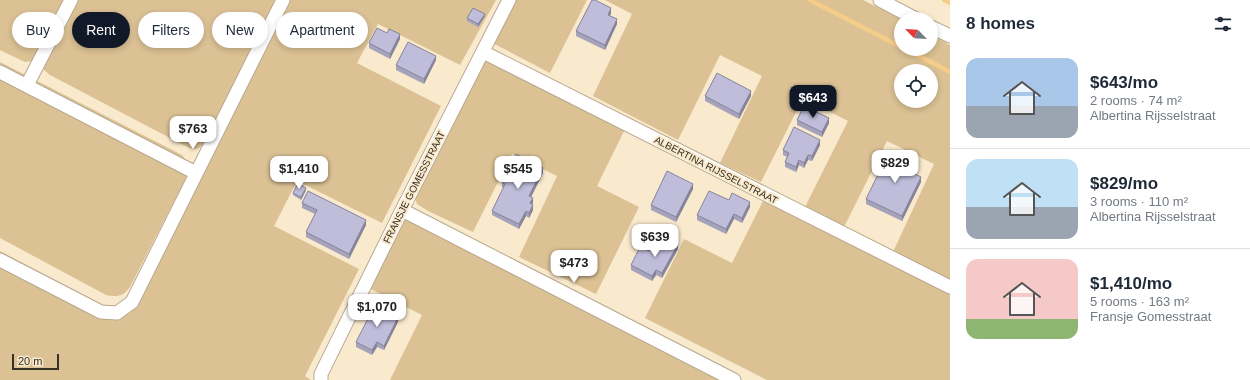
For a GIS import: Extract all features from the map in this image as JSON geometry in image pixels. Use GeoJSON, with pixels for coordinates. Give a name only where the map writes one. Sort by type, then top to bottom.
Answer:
{"type":"FeatureCollection","features":[{"type":"Feature","properties":{"kind":"street"},"geometry":{"type":"LineString","coordinates":[[27,85],[71,0]]}},
{"type":"Feature","properties":{"kind":"street"},"geometry":{"type":"LineString","coordinates":[[0,260],[101,312],[117,313],[132,302],[283,0]]}},
{"type":"Feature","properties":{"kind":"street","name":"FRANSJE GOMESSTRAAT"},"geometry":{"type":"LineString","coordinates":[[321,377],[402,210],[509,0]]}},
{"type":"Feature","properties":{"kind":"street"},"geometry":{"type":"LineString","coordinates":[[880,0],[903,12]]}},
{"type":"Feature","properties":{"kind":"street"},"geometry":{"type":"LineString","coordinates":[[938,30],[950,36]]}},
{"type":"Feature","properties":{"kind":"street","name":"ALBERTINA RIJSSELSTRAAT"},"geometry":{"type":"LineString","coordinates":[[483,52],[950,287]]}},
{"type":"Feature","properties":{"kind":"street"},"geometry":{"type":"LineString","coordinates":[[0,72],[196,173]]}},
{"type":"Feature","properties":{"kind":"street"},"geometry":{"type":"LineString","coordinates":[[402,210],[734,380]]}},
{"type":"Feature","properties":{"kind":"shaded area"},"geometry":{"type":"Polygon","coordinates":[[[0,0],[64,0],[58,12],[12,12],[12,48],[40,48],[33,61],[25,62],[0,50],[0,0]]]}},
{"type":"Feature","properties":{"kind":"shaded area"},"geometry":{"type":"Polygon","coordinates":[[[76,0],[277,0],[268,18],[268,12],[212,12],[212,48],[253,48],[204,144],[198,149],[189,148],[50,75],[44,70],[44,63],[52,48],[64,48],[64,24],[76,0]]]}},
{"type":"Feature","properties":{"kind":"shaded area"},"geometry":{"type":"Polygon","coordinates":[[[289,0],[496,0],[460,65],[378,24],[368,43],[368,12],[283,12],[289,0]]]}},
{"type":"Feature","properties":{"kind":"shaded area"},"geometry":{"type":"Polygon","coordinates":[[[508,0],[587,0],[550,73],[487,40],[508,0]]]}},
{"type":"Feature","properties":{"kind":"shaded area"},"geometry":{"type":"Polygon","coordinates":[[[605,0],[863,0],[894,16],[894,56],[938,56],[938,39],[950,45],[950,281],[893,252],[934,164],[887,141],[844,227],[805,207],[848,121],[803,98],[761,182],[720,163],[762,76],[720,55],[678,140],[593,96],[632,14],[605,0]]]}},
{"type":"Feature","properties":{"kind":"shaded area"},"geometry":{"type":"Polygon","coordinates":[[[276,26],[276,48],[365,48],[357,63],[441,106],[382,223],[297,181],[274,226],[359,269],[305,376],[311,380],[0,380],[0,251],[105,306],[120,308],[141,294],[265,48],[268,48],[268,42],[276,26]]]}},
{"type":"Feature","properties":{"kind":"shaded area"},"geometry":{"type":"Polygon","coordinates":[[[482,51],[627,125],[597,186],[639,207],[596,294],[519,257],[557,176],[512,154],[473,232],[428,211],[417,204],[414,193],[482,51]]]}},
{"type":"Feature","properties":{"kind":"shaded area"},"geometry":{"type":"Polygon","coordinates":[[[0,62],[182,155],[188,163],[189,172],[130,287],[125,293],[117,296],[106,295],[0,238],[0,62]]]}},
{"type":"Feature","properties":{"kind":"shaded area"},"geometry":{"type":"Polygon","coordinates":[[[765,197],[950,290],[950,380],[767,380],[645,318],[684,239],[732,263],[765,197]]]}},
{"type":"Feature","properties":{"kind":"shaded area"},"geometry":{"type":"Polygon","coordinates":[[[405,215],[738,380],[390,380],[422,315],[367,287],[405,215]]]}},
{"type":"Feature","properties":{"kind":"building"},"geometry":{"type":"Polygon","coordinates":[[[592,0],[611,8],[608,15],[617,19],[605,45],[576,31],[592,0]]]}},
{"type":"Feature","properties":{"kind":"building"},"geometry":{"type":"Polygon","coordinates":[[[473,8],[485,14],[478,24],[467,18],[473,8]]]}},
{"type":"Feature","properties":{"kind":"building"},"geometry":{"type":"Polygon","coordinates":[[[377,28],[387,33],[389,29],[400,34],[390,54],[369,43],[377,28]]]}},
{"type":"Feature","properties":{"kind":"building"},"geometry":{"type":"Polygon","coordinates":[[[408,42],[436,56],[424,79],[396,65],[408,42]]]}},
{"type":"Feature","properties":{"kind":"building"},"geometry":{"type":"Polygon","coordinates":[[[717,73],[751,91],[739,114],[705,96],[717,73]]]}},
{"type":"Feature","properties":{"kind":"building"},"geometry":{"type":"Polygon","coordinates":[[[804,106],[829,118],[822,132],[797,120],[804,106]]]}},
{"type":"Feature","properties":{"kind":"building"},"geometry":{"type":"Polygon","coordinates":[[[794,127],[820,140],[812,156],[808,155],[804,163],[799,160],[796,167],[785,162],[789,153],[783,150],[794,127]]]}},
{"type":"Feature","properties":{"kind":"building"},"geometry":{"type":"Polygon","coordinates":[[[890,150],[918,163],[913,173],[921,177],[902,216],[866,199],[890,150]]]}},
{"type":"Feature","properties":{"kind":"building"},"geometry":{"type":"Polygon","coordinates":[[[516,154],[543,168],[529,196],[533,198],[530,203],[533,205],[529,213],[526,211],[519,224],[492,211],[505,184],[502,182],[516,154]]]}},
{"type":"Feature","properties":{"kind":"building"},"geometry":{"type":"Polygon","coordinates":[[[667,171],[693,184],[676,217],[651,205],[667,171]]]}},
{"type":"Feature","properties":{"kind":"building"},"geometry":{"type":"Polygon","coordinates":[[[298,183],[306,188],[301,197],[293,193],[298,183]]]}},
{"type":"Feature","properties":{"kind":"building"},"geometry":{"type":"Polygon","coordinates":[[[308,191],[366,220],[349,254],[306,232],[317,210],[302,203],[308,191]]]}},
{"type":"Feature","properties":{"kind":"building"},"geometry":{"type":"Polygon","coordinates":[[[709,191],[729,200],[732,193],[750,202],[742,218],[734,214],[726,229],[697,215],[709,191]]]}},
{"type":"Feature","properties":{"kind":"building"},"geometry":{"type":"Polygon","coordinates":[[[666,238],[678,244],[662,273],[656,270],[652,276],[631,265],[640,247],[649,251],[653,244],[661,248],[666,238]]]}},
{"type":"Feature","properties":{"kind":"building"},"geometry":{"type":"Polygon","coordinates":[[[375,305],[398,317],[384,346],[377,342],[372,350],[356,342],[375,305]]]}},
{"type":"Feature","properties":{"kind":"waterway"},"geometry":{"type":"LineString","coordinates":[[810,0],[894,43]]}},
{"type":"Feature","properties":{"kind":"waterway"},"geometry":{"type":"LineString","coordinates":[[944,0],[950,3]]}},
{"type":"Feature","properties":{"kind":"waterway"},"geometry":{"type":"LineString","coordinates":[[919,56],[950,72]]}}]}
